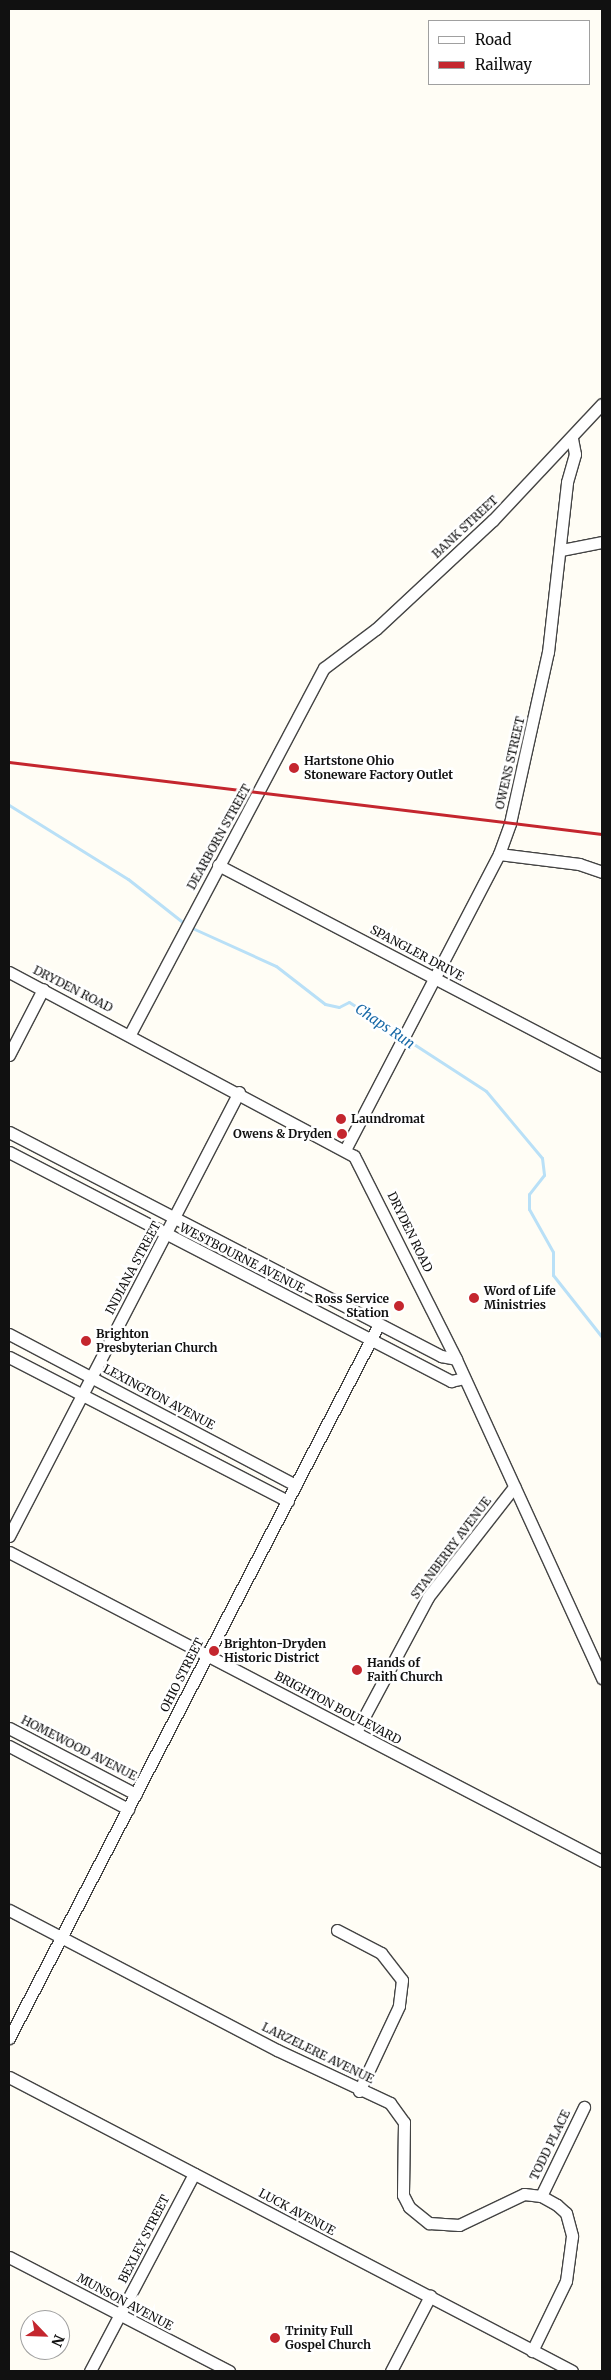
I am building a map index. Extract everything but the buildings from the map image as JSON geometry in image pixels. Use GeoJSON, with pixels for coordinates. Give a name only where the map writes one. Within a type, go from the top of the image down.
{"type":"FeatureCollection","features":[{"type":"Feature","properties":{"kind":"street","name":"BANK STREET"},"geometry":{"type":"LineString","coordinates":[[336,657],[376,629],[493,520],[602,404]]}},
{"type":"Feature","properties":{"kind":"street","name":"OWENS STREET"},"geometry":{"type":"LineString","coordinates":[[346,1148],[499,854],[520,791],[543,681],[561,550],[568,482],[575,454],[572,438]]}},
{"type":"Feature","properties":{"kind":"street"},"geometry":{"type":"LineString","coordinates":[[561,550],[602,542]]}},
{"type":"Feature","properties":{"kind":"street","name":"DEARBORN STREET"},"geometry":{"type":"LineString","coordinates":[[130,1034],[182,932],[324,668],[336,657]]}},
{"type":"Feature","properties":{"kind":"street"},"geometry":{"type":"LineString","coordinates":[[499,854],[579,864],[602,872]]}},
{"type":"Feature","properties":{"kind":"street","name":"SPANGLER DRIVE"},"geometry":{"type":"LineString","coordinates":[[218,865],[602,1066]]}},
{"type":"Feature","properties":{"kind":"street","name":"DRYDEN ROAD"},"geometry":{"type":"LineString","coordinates":[[9,972],[346,1148],[364,1170],[456,1359],[602,1678]]}},
{"type":"Feature","properties":{"kind":"street"},"geometry":{"type":"LineString","coordinates":[[9,1056],[43,989]]}},
{"type":"Feature","properties":{"kind":"street","name":"INDIANA STREET"},"geometry":{"type":"LineString","coordinates":[[9,1536],[239,1092]]}},
{"type":"Feature","properties":{"kind":"street","name":"WESTBOURNE AVENUE"},"geometry":{"type":"LineString","coordinates":[[9,1132],[379,1324],[456,1359]]}},
{"type":"Feature","properties":{"kind":"street","name":"WESTBOURNE AVENUE"},"geometry":{"type":"LineString","coordinates":[[9,1152],[452,1381],[464,1378]]}},
{"type":"Feature","properties":{"kind":"street","name":"OHIO STREET"},"geometry":{"type":"LineString","coordinates":[[9,2038],[379,1324]]}},
{"type":"Feature","properties":{"kind":"street","name":"LEXINGTON AVENUE"},"geometry":{"type":"LineString","coordinates":[[9,1334],[296,1485]]}},
{"type":"Feature","properties":{"kind":"street"},"geometry":{"type":"LineString","coordinates":[[9,1357],[288,1501]]}},
{"type":"Feature","properties":{"kind":"street","name":"STANBERRY AVENUE"},"geometry":{"type":"LineString","coordinates":[[356,1732],[428,1597],[514,1487]]}},
{"type":"Feature","properties":{"kind":"street","name":"BRIGHTON BOULEVARD"},"geometry":{"type":"LineString","coordinates":[[9,1552],[602,1861]]}},
{"type":"Feature","properties":{"kind":"street","name":"HOMEWOOD AVENUE"},"geometry":{"type":"LineString","coordinates":[[9,1728],[136,1794]]}},
{"type":"Feature","properties":{"kind":"street"},"geometry":{"type":"LineString","coordinates":[[9,1746],[128,1809]]}},
{"type":"Feature","properties":{"kind":"street","name":"LARZELERE AVENUE"},"geometry":{"type":"LineString","coordinates":[[9,1910],[358,2091],[378,2096],[398,2110],[406,2137],[403,2195],[408,2207],[429,2223],[459,2225],[506,2200],[524,2194],[542,2196]]}},
{"type":"Feature","properties":{"kind":"street"},"geometry":{"type":"LineString","coordinates":[[337,1930],[381,1953],[402,1980],[399,2006],[358,2091]]}},
{"type":"Feature","properties":{"kind":"street","name":"LUCK AVENUE"},"geometry":{"type":"LineString","coordinates":[[9,2078],[572,2371]]}},
{"type":"Feature","properties":{"kind":"street","name":"TODD PLACE"},"geometry":{"type":"LineString","coordinates":[[542,2196],[584,2107]]}},
{"type":"Feature","properties":{"kind":"street","name":"BEXLEY STREET"},"geometry":{"type":"LineString","coordinates":[[90,2371],[194,2174]]}},
{"type":"Feature","properties":{"kind":"street"},"geometry":{"type":"LineString","coordinates":[[532,2351],[564,2287],[572,2236],[566,2213],[542,2196]]}},
{"type":"Feature","properties":{"kind":"street","name":"MUNSON AVENUE"},"geometry":{"type":"LineString","coordinates":[[9,2257],[229,2371]]}},
{"type":"Feature","properties":{"kind":"street"},"geometry":{"type":"LineString","coordinates":[[391,2371],[430,2296]]}},
{"type":"Feature","properties":{"kind":"waterway","name":"Chaps Run"},"geometry":{"type":"LineString","coordinates":[[9,805],[128,879],[185,924]]}},
{"type":"Feature","properties":{"kind":"waterway","name":"Chaps Run"},"geometry":{"type":"LineString","coordinates":[[190,927],[276,966],[325,1004],[339,1007],[349,1002],[401,1035]]}},
{"type":"Feature","properties":{"kind":"waterway","name":"Chaps Run"},"geometry":{"type":"LineString","coordinates":[[406,1039],[486,1091],[542,1158],[544,1175],[529,1194],[529,1209],[553,1252],[553,1275],[602,1337]]}},
{"type":"Feature","properties":{"kind":"railway"},"geometry":{"type":"LineString","coordinates":[[9,762],[602,834]]}},
{"type":"Feature","properties":{"kind":"place","name":"Hartstone Ohio Stoneware Factory Outlet"},"geometry":{"type":"Point","coordinates":[294,768]}},
{"type":"Feature","properties":{"kind":"place","name":"Laundromat"},"geometry":{"type":"Point","coordinates":[341,1119]}},
{"type":"Feature","properties":{"kind":"place","name":"Owens & Dryden"},"geometry":{"type":"Point","coordinates":[342,1134]}},
{"type":"Feature","properties":{"kind":"place","name":"Word of Life Ministries"},"geometry":{"type":"Point","coordinates":[474,1298]}},
{"type":"Feature","properties":{"kind":"place","name":"Ross Service Station"},"geometry":{"type":"Point","coordinates":[399,1306]}},
{"type":"Feature","properties":{"kind":"place","name":"Brighton Presbyterian Church"},"geometry":{"type":"Point","coordinates":[86,1341]}},
{"type":"Feature","properties":{"kind":"place","name":"Brighton-Dryden Historic District"},"geometry":{"type":"Point","coordinates":[214,1651]}},
{"type":"Feature","properties":{"kind":"place","name":"Hands of Faith Church"},"geometry":{"type":"Point","coordinates":[357,1670]}},
{"type":"Feature","properties":{"kind":"place","name":"Trinity Full Gospel Church"},"geometry":{"type":"Point","coordinates":[275,2338]}}]}
